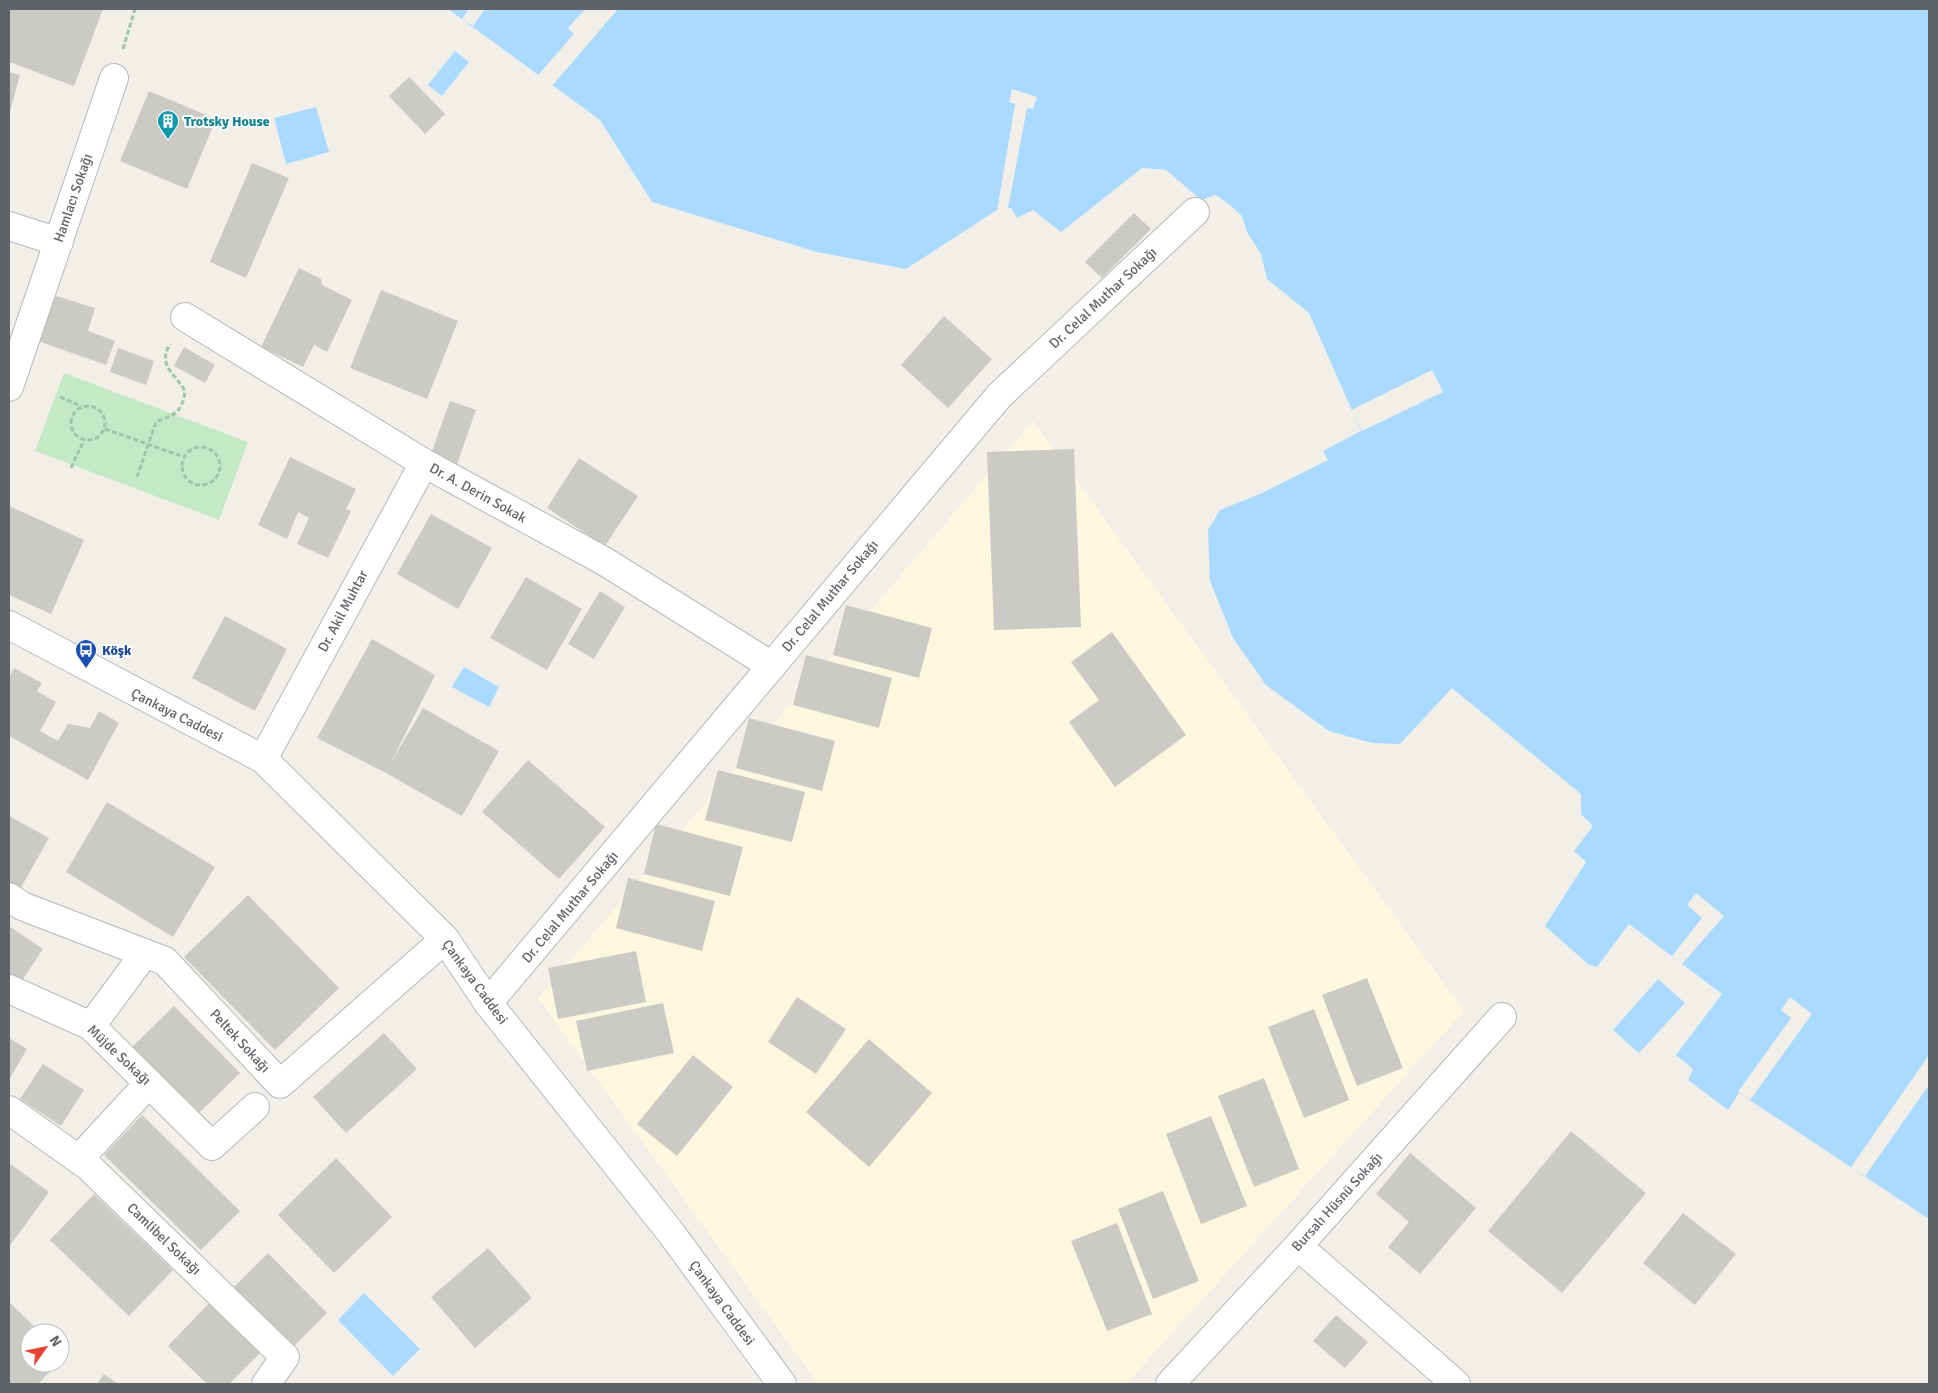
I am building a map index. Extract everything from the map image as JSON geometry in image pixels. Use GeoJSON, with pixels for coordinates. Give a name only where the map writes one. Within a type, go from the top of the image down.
{"type":"FeatureCollection","features":[{"type":"Feature","properties":{"kind":"street","name":"Hamlacı Sokağı"},"geometry":{"type":"LineString","coordinates":[[9,387],[114,78]]}},
{"type":"Feature","properties":{"kind":"street","name":"Dr. Celal Muthar Sokağı"},"geometry":{"type":"LineString","coordinates":[[488,1003],[999,396],[1195,212]]}},
{"type":"Feature","properties":{"kind":"street"},"geometry":{"type":"LineString","coordinates":[[9,226],[58,242]]}},
{"type":"Feature","properties":{"kind":"street","name":"Dr. A. Derin Sokak"},"geometry":{"type":"LineString","coordinates":[[185,317],[424,463],[604,561],[772,666]]}},
{"type":"Feature","properties":{"kind":"street","name":"Dr. Akil Muhtar"},"geometry":{"type":"LineString","coordinates":[[263,759],[424,463]]}},
{"type":"Feature","properties":{"kind":"street","name":"Çankaya Caddesi"},"geometry":{"type":"LineString","coordinates":[[9,626],[263,759],[446,939],[488,1003],[671,1233],[782,1384]]}},
{"type":"Feature","properties":{"kind":"street","name":"Peltek Sokağı"},"geometry":{"type":"LineString","coordinates":[[9,897],[22,906],[165,961],[280,1084],[446,939]]}},
{"type":"Feature","properties":{"kind":"street"},"geometry":{"type":"LineString","coordinates":[[91,1026],[145,953]]}},
{"type":"Feature","properties":{"kind":"street","name":"Müjde Sokağı"},"geometry":{"type":"LineString","coordinates":[[9,990],[91,1026],[212,1146],[255,1107]]}},
{"type":"Feature","properties":{"kind":"street","name":"Bursalı Hüsnü Sokağı"},"geometry":{"type":"LineString","coordinates":[[1170,1384],[1298,1246],[1502,1018]]}},
{"type":"Feature","properties":{"kind":"street"},"geometry":{"type":"LineString","coordinates":[[79,1159],[149,1083]]}},
{"type":"Feature","properties":{"kind":"street","name":"Camlibel Sokağı"},"geometry":{"type":"LineString","coordinates":[[9,1110],[88,1166],[285,1357],[266,1384]]}},
{"type":"Feature","properties":{"kind":"street"},"geometry":{"type":"LineString","coordinates":[[1298,1246],[1456,1384]]}},
{"type":"Feature","properties":{"kind":"path"},"geometry":{"type":"LineString","coordinates":[[114,78],[135,9]]}},
{"type":"Feature","properties":{"kind":"path"},"geometry":{"type":"LineString","coordinates":[[137,477],[156,422],[178,413],[184,402],[184,391],[167,368],[165,358],[166,351],[185,317]]}},
{"type":"Feature","properties":{"kind":"path"},"geometry":{"type":"LineString","coordinates":[[60,397],[82,406],[94,406],[103,412],[106,423],[105,429],[98,438],[84,440],[77,436],[71,426],[73,414],[82,406]]}},
{"type":"Feature","properties":{"kind":"path"},"geometry":{"type":"LineString","coordinates":[[105,429],[184,457]]}},
{"type":"Feature","properties":{"kind":"path"},"geometry":{"type":"LineString","coordinates":[[71,468],[84,440]]}},
{"type":"Feature","properties":{"kind":"path"},"geometry":{"type":"LineString","coordinates":[[205,448],[211,450],[220,465],[216,477],[206,484],[200,485],[188,481],[182,470],[184,457],[193,449],[205,448]]}},
{"type":"Feature","properties":{"kind":"shaded area"},"geometry":{"type":"Polygon","coordinates":[[[1033,421],[1464,1011],[1126,1384],[818,1384],[538,998],[1033,421]]]}},
{"type":"Feature","properties":{"kind":"green space"},"geometry":{"type":"Polygon","coordinates":[[[64,373],[248,442],[219,520],[35,451],[64,373]]]}},
{"type":"Feature","properties":{"kind":"water"},"geometry":{"type":"Polygon","coordinates":[[[448,9],[1929,9],[1929,1219],[1739,1093],[1728,1110],[1688,1080],[1693,1069],[1676,1055],[1722,994],[1629,924],[1597,967],[1588,964],[1545,926],[1586,862],[1574,851],[1593,826],[1581,814],[1581,794],[1452,688],[1400,744],[1372,743],[1329,731],[1266,685],[1233,638],[1210,581],[1208,530],[1220,510],[1260,494],[1328,460],[1323,451],[1361,431],[1309,313],[1267,279],[1261,254],[1247,232],[1242,216],[1230,205],[1216,195],[1201,200],[1166,170],[1142,168],[1061,232],[1033,210],[1017,218],[1011,208],[1000,208],[906,269],[817,252],[652,202],[600,120],[448,9]]]}},
{"type":"Feature","properties":{"kind":"water"},"geometry":{"type":"Polygon","coordinates":[[[455,51],[469,62],[442,96],[428,85],[455,51]]]}},
{"type":"Feature","properties":{"kind":"water"},"geometry":{"type":"Polygon","coordinates":[[[316,107],[329,152],[286,164],[274,118],[316,107]]]}},
{"type":"Feature","properties":{"kind":"water"},"geometry":{"type":"Polygon","coordinates":[[[464,667],[499,687],[489,707],[452,687],[464,667]]]}},
{"type":"Feature","properties":{"kind":"water"},"geometry":{"type":"Polygon","coordinates":[[[1658,979],[1685,1003],[1639,1053],[1613,1030],[1658,979]]]}},
{"type":"Feature","properties":{"kind":"water"},"geometry":{"type":"Polygon","coordinates":[[[364,1293],[420,1349],[393,1376],[338,1320],[364,1293]]]}},
{"type":"Feature","properties":{"kind":"pier"},"geometry":{"type":"Polygon","coordinates":[[[469,9],[485,9],[473,26],[462,19],[469,9]]]}},
{"type":"Feature","properties":{"kind":"pier"},"geometry":{"type":"Polygon","coordinates":[[[585,9],[618,9],[552,86],[538,75],[574,34],[568,28],[585,9]]]}},
{"type":"Feature","properties":{"kind":"pier"},"geometry":{"type":"Polygon","coordinates":[[[1012,89],[1037,97],[1033,109],[1027,108],[1008,208],[1000,208],[997,211],[1015,104],[1009,102],[1012,89]]]}},
{"type":"Feature","properties":{"kind":"pier"},"geometry":{"type":"Polygon","coordinates":[[[1432,370],[1443,392],[1362,431],[1351,410],[1432,370]]]}},
{"type":"Feature","properties":{"kind":"pier"},"geometry":{"type":"Polygon","coordinates":[[[1696,893],[1724,916],[1682,964],[1672,956],[1702,918],[1687,905],[1696,893]]]}},
{"type":"Feature","properties":{"kind":"pier"},"geometry":{"type":"Polygon","coordinates":[[[1790,997],[1812,1014],[1750,1100],[1738,1092],[1791,1018],[1781,1010],[1790,997]]]}},
{"type":"Feature","properties":{"kind":"pier"},"geometry":{"type":"Polygon","coordinates":[[[1929,1055],[1929,1085],[1865,1176],[1851,1167],[1929,1055]]]}},
{"type":"Feature","properties":{"kind":"building"},"geometry":{"type":"Polygon","coordinates":[[[9,9],[103,9],[74,86],[9,62],[9,9]]]}},
{"type":"Feature","properties":{"kind":"building"},"geometry":{"type":"Polygon","coordinates":[[[9,72],[20,75],[9,115],[9,72]]]}},
{"type":"Feature","properties":{"kind":"building"},"geometry":{"type":"Polygon","coordinates":[[[409,77],[445,114],[425,134],[389,96],[409,77]]]}},
{"type":"Feature","properties":{"kind":"building","name":"Trotsky House"},"geometry":{"type":"Polygon","coordinates":[[[149,91],[216,119],[187,189],[120,161],[149,91]]]}},
{"type":"Feature","properties":{"kind":"building"},"geometry":{"type":"Polygon","coordinates":[[[252,163],[289,178],[246,278],[210,262],[252,163]]]}},
{"type":"Feature","properties":{"kind":"building"},"geometry":{"type":"Polygon","coordinates":[[[1134,213],[1151,229],[1102,278],[1085,262],[1134,213]]]}},
{"type":"Feature","properties":{"kind":"building"},"geometry":{"type":"Polygon","coordinates":[[[299,268],[321,279],[322,285],[352,300],[327,352],[314,345],[303,367],[261,347],[299,268]]]}},
{"type":"Feature","properties":{"kind":"building"},"geometry":{"type":"Polygon","coordinates":[[[381,290],[458,321],[427,399],[350,368],[381,290]]]}},
{"type":"Feature","properties":{"kind":"building"},"geometry":{"type":"Polygon","coordinates":[[[50,294],[95,308],[88,331],[115,341],[106,365],[35,340],[50,294]]]}},
{"type":"Feature","properties":{"kind":"building"},"geometry":{"type":"Polygon","coordinates":[[[944,316],[992,359],[948,408],[901,365],[944,316]]]}},
{"type":"Feature","properties":{"kind":"building"},"geometry":{"type":"Polygon","coordinates":[[[184,347],[215,365],[205,383],[174,366],[184,347]]]}},
{"type":"Feature","properties":{"kind":"building"},"geometry":{"type":"Polygon","coordinates":[[[118,348],[154,361],[146,385],[110,372],[118,348]]]}},
{"type":"Feature","properties":{"kind":"building"},"geometry":{"type":"Polygon","coordinates":[[[450,401],[476,410],[457,464],[431,454],[450,401]]]}},
{"type":"Feature","properties":{"kind":"building"},"geometry":{"type":"Polygon","coordinates":[[[1074,449],[1081,627],[994,630],[987,452],[1074,449]]]}},
{"type":"Feature","properties":{"kind":"building"},"geometry":{"type":"Polygon","coordinates":[[[290,457],[356,489],[346,509],[351,511],[328,558],[297,544],[309,518],[298,512],[287,539],[258,525],[290,457]]]}},
{"type":"Feature","properties":{"kind":"building"},"geometry":{"type":"Polygon","coordinates":[[[579,458],[638,496],[605,546],[547,508],[579,458]]]}},
{"type":"Feature","properties":{"kind":"building"},"geometry":{"type":"Polygon","coordinates":[[[9,506],[84,540],[51,614],[9,595],[9,506]]]}},
{"type":"Feature","properties":{"kind":"building"},"geometry":{"type":"Polygon","coordinates":[[[431,514],[492,548],[458,609],[397,574],[431,514]]]}},
{"type":"Feature","properties":{"kind":"building"},"geometry":{"type":"Polygon","coordinates":[[[526,577],[582,609],[547,670],[490,638],[526,577]]]}},
{"type":"Feature","properties":{"kind":"building"},"geometry":{"type":"Polygon","coordinates":[[[600,591],[625,607],[594,659],[568,644],[600,591]]]}},
{"type":"Feature","properties":{"kind":"building"},"geometry":{"type":"Polygon","coordinates":[[[846,605],[932,628],[919,678],[833,655],[846,605]]]}},
{"type":"Feature","properties":{"kind":"building"},"geometry":{"type":"Polygon","coordinates":[[[225,616],[287,649],[255,711],[192,678],[225,616]]]}},
{"type":"Feature","properties":{"kind":"building"},"geometry":{"type":"Polygon","coordinates":[[[1112,632],[1186,735],[1115,787],[1069,722],[1099,700],[1071,662],[1112,632]]]}},
{"type":"Feature","properties":{"kind":"building"},"geometry":{"type":"Polygon","coordinates":[[[372,639],[435,675],[390,764],[423,708],[499,751],[462,816],[386,773],[317,738],[372,639]]]}},
{"type":"Feature","properties":{"kind":"building"},"geometry":{"type":"Polygon","coordinates":[[[806,655],[892,678],[879,728],[793,705],[806,655]]]}},
{"type":"Feature","properties":{"kind":"building"},"geometry":{"type":"Polygon","coordinates":[[[14,668],[42,683],[37,691],[56,702],[40,731],[58,741],[68,724],[90,728],[99,711],[119,723],[88,780],[9,736],[9,678],[14,668]]]}},
{"type":"Feature","properties":{"kind":"building"},"geometry":{"type":"Polygon","coordinates":[[[749,718],[835,741],[822,791],[736,768],[749,718]]]}},
{"type":"Feature","properties":{"kind":"building"},"geometry":{"type":"Polygon","coordinates":[[[528,760],[605,827],[559,879],[482,812],[528,760]]]}},
{"type":"Feature","properties":{"kind":"building"},"geometry":{"type":"Polygon","coordinates":[[[718,770],[805,792],[792,842],[705,820],[718,770]]]}},
{"type":"Feature","properties":{"kind":"building"},"geometry":{"type":"Polygon","coordinates":[[[107,802],[215,867],[173,937],[66,872],[107,802]]]}},
{"type":"Feature","properties":{"kind":"building"},"geometry":{"type":"Polygon","coordinates":[[[9,816],[49,838],[20,889],[9,882],[9,816]]]}},
{"type":"Feature","properties":{"kind":"building"},"geometry":{"type":"Polygon","coordinates":[[[656,824],[743,847],[730,896],[644,874],[656,824]]]}},
{"type":"Feature","properties":{"kind":"building"},"geometry":{"type":"Polygon","coordinates":[[[628,878],[715,901],[702,951],[616,928],[628,878]]]}},
{"type":"Feature","properties":{"kind":"building"},"geometry":{"type":"Polygon","coordinates":[[[248,895],[339,988],[275,1050],[184,957],[248,895]]]}},
{"type":"Feature","properties":{"kind":"building"},"geometry":{"type":"Polygon","coordinates":[[[9,926],[43,949],[19,985],[9,978],[9,926]]]}},
{"type":"Feature","properties":{"kind":"building"},"geometry":{"type":"Polygon","coordinates":[[[636,951],[646,1002],[558,1019],[548,968],[636,951]]]}},
{"type":"Feature","properties":{"kind":"building"},"geometry":{"type":"Polygon","coordinates":[[[1367,978],[1403,1068],[1357,1086],[1322,995],[1367,978]]]}},
{"type":"Feature","properties":{"kind":"building"},"geometry":{"type":"Polygon","coordinates":[[[797,997],[846,1029],[816,1074],[768,1042],[797,997]]]}},
{"type":"Feature","properties":{"kind":"building"},"geometry":{"type":"Polygon","coordinates":[[[663,1003],[674,1053],[587,1071],[576,1021],[663,1003]]]}},
{"type":"Feature","properties":{"kind":"building"},"geometry":{"type":"Polygon","coordinates":[[[174,1006],[240,1073],[196,1116],[131,1048],[174,1006]]]}},
{"type":"Feature","properties":{"kind":"building"},"geometry":{"type":"Polygon","coordinates":[[[1314,1009],[1349,1100],[1304,1118],[1268,1027],[1314,1009]]]}},
{"type":"Feature","properties":{"kind":"building"},"geometry":{"type":"Polygon","coordinates":[[[384,1033],[417,1069],[346,1133],[313,1097],[384,1033]]]}},
{"type":"Feature","properties":{"kind":"building"},"geometry":{"type":"Polygon","coordinates":[[[9,1038],[27,1049],[9,1080],[9,1038]]]}},
{"type":"Feature","properties":{"kind":"building"},"geometry":{"type":"Polygon","coordinates":[[[869,1039],[932,1093],[869,1167],[806,1112],[869,1039]]]}},
{"type":"Feature","properties":{"kind":"building"},"geometry":{"type":"Polygon","coordinates":[[[693,1055],[733,1087],[677,1156],[637,1124],[693,1055]]]}},
{"type":"Feature","properties":{"kind":"building"},"geometry":{"type":"Polygon","coordinates":[[[43,1064],[84,1090],[61,1126],[20,1099],[43,1064]]]}},
{"type":"Feature","properties":{"kind":"building"},"geometry":{"type":"Polygon","coordinates":[[[1264,1078],[1299,1169],[1254,1187],[1218,1096],[1264,1078]]]}},
{"type":"Feature","properties":{"kind":"building"},"geometry":{"type":"Polygon","coordinates":[[[142,1115],[240,1211],[201,1250],[104,1155],[142,1115]]]}},
{"type":"Feature","properties":{"kind":"building"},"geometry":{"type":"Polygon","coordinates":[[[1211,1116],[1247,1206],[1201,1224],[1166,1134],[1211,1116]]]}},
{"type":"Feature","properties":{"kind":"building"},"geometry":{"type":"Polygon","coordinates":[[[1571,1131],[1646,1193],[1562,1293],[1488,1231],[1571,1131]]]}},
{"type":"Feature","properties":{"kind":"building"},"geometry":{"type":"Polygon","coordinates":[[[1410,1153],[1476,1208],[1420,1274],[1388,1247],[1409,1222],[1376,1194],[1410,1153]]]}},
{"type":"Feature","properties":{"kind":"building"},"geometry":{"type":"Polygon","coordinates":[[[336,1158],[392,1217],[334,1273],[278,1215],[336,1158]]]}},
{"type":"Feature","properties":{"kind":"building"},"geometry":{"type":"Polygon","coordinates":[[[9,1163],[49,1192],[9,1247],[9,1163]]]}},
{"type":"Feature","properties":{"kind":"building"},"geometry":{"type":"Polygon","coordinates":[[[1163,1191],[1199,1281],[1153,1299],[1118,1209],[1163,1191]]]}},
{"type":"Feature","properties":{"kind":"building"},"geometry":{"type":"Polygon","coordinates":[[[94,1194],[173,1270],[129,1316],[50,1240],[94,1194]]]}},
{"type":"Feature","properties":{"kind":"building"},"geometry":{"type":"Polygon","coordinates":[[[1683,1213],[1736,1254],[1695,1305],[1643,1263],[1683,1213]]]}},
{"type":"Feature","properties":{"kind":"building"},"geometry":{"type":"Polygon","coordinates":[[[1117,1223],[1152,1314],[1107,1331],[1071,1241],[1117,1223]]]}},
{"type":"Feature","properties":{"kind":"building"},"geometry":{"type":"Polygon","coordinates":[[[488,1248],[532,1298],[475,1348],[431,1297],[488,1248]]]}},
{"type":"Feature","properties":{"kind":"building"},"geometry":{"type":"Polygon","coordinates":[[[268,1253],[327,1313],[293,1347],[234,1287],[268,1253]]]}},
{"type":"Feature","properties":{"kind":"building"},"geometry":{"type":"Polygon","coordinates":[[[212,1300],[263,1350],[229,1384],[207,1384],[168,1346],[212,1300]]]}},
{"type":"Feature","properties":{"kind":"building"},"geometry":{"type":"Polygon","coordinates":[[[9,1302],[31,1323],[20,1323],[20,1373],[48,1373],[38,1384],[9,1384],[9,1302]]]}},
{"type":"Feature","properties":{"kind":"building"},"geometry":{"type":"Polygon","coordinates":[[[1336,1315],[1368,1342],[1345,1368],[1313,1341],[1336,1315]]]}},
{"type":"Feature","properties":{"kind":"building"},"geometry":{"type":"Polygon","coordinates":[[[104,1374],[118,1384],[97,1384],[104,1374]]]}},
{"type":"Feature","properties":{"kind":"place","name":"Trotsky House"},"geometry":{"type":"Point","coordinates":[168,140]}},
{"type":"Feature","properties":{"kind":"place","name":"Köşk"},"geometry":{"type":"Point","coordinates":[86,669]}}]}
